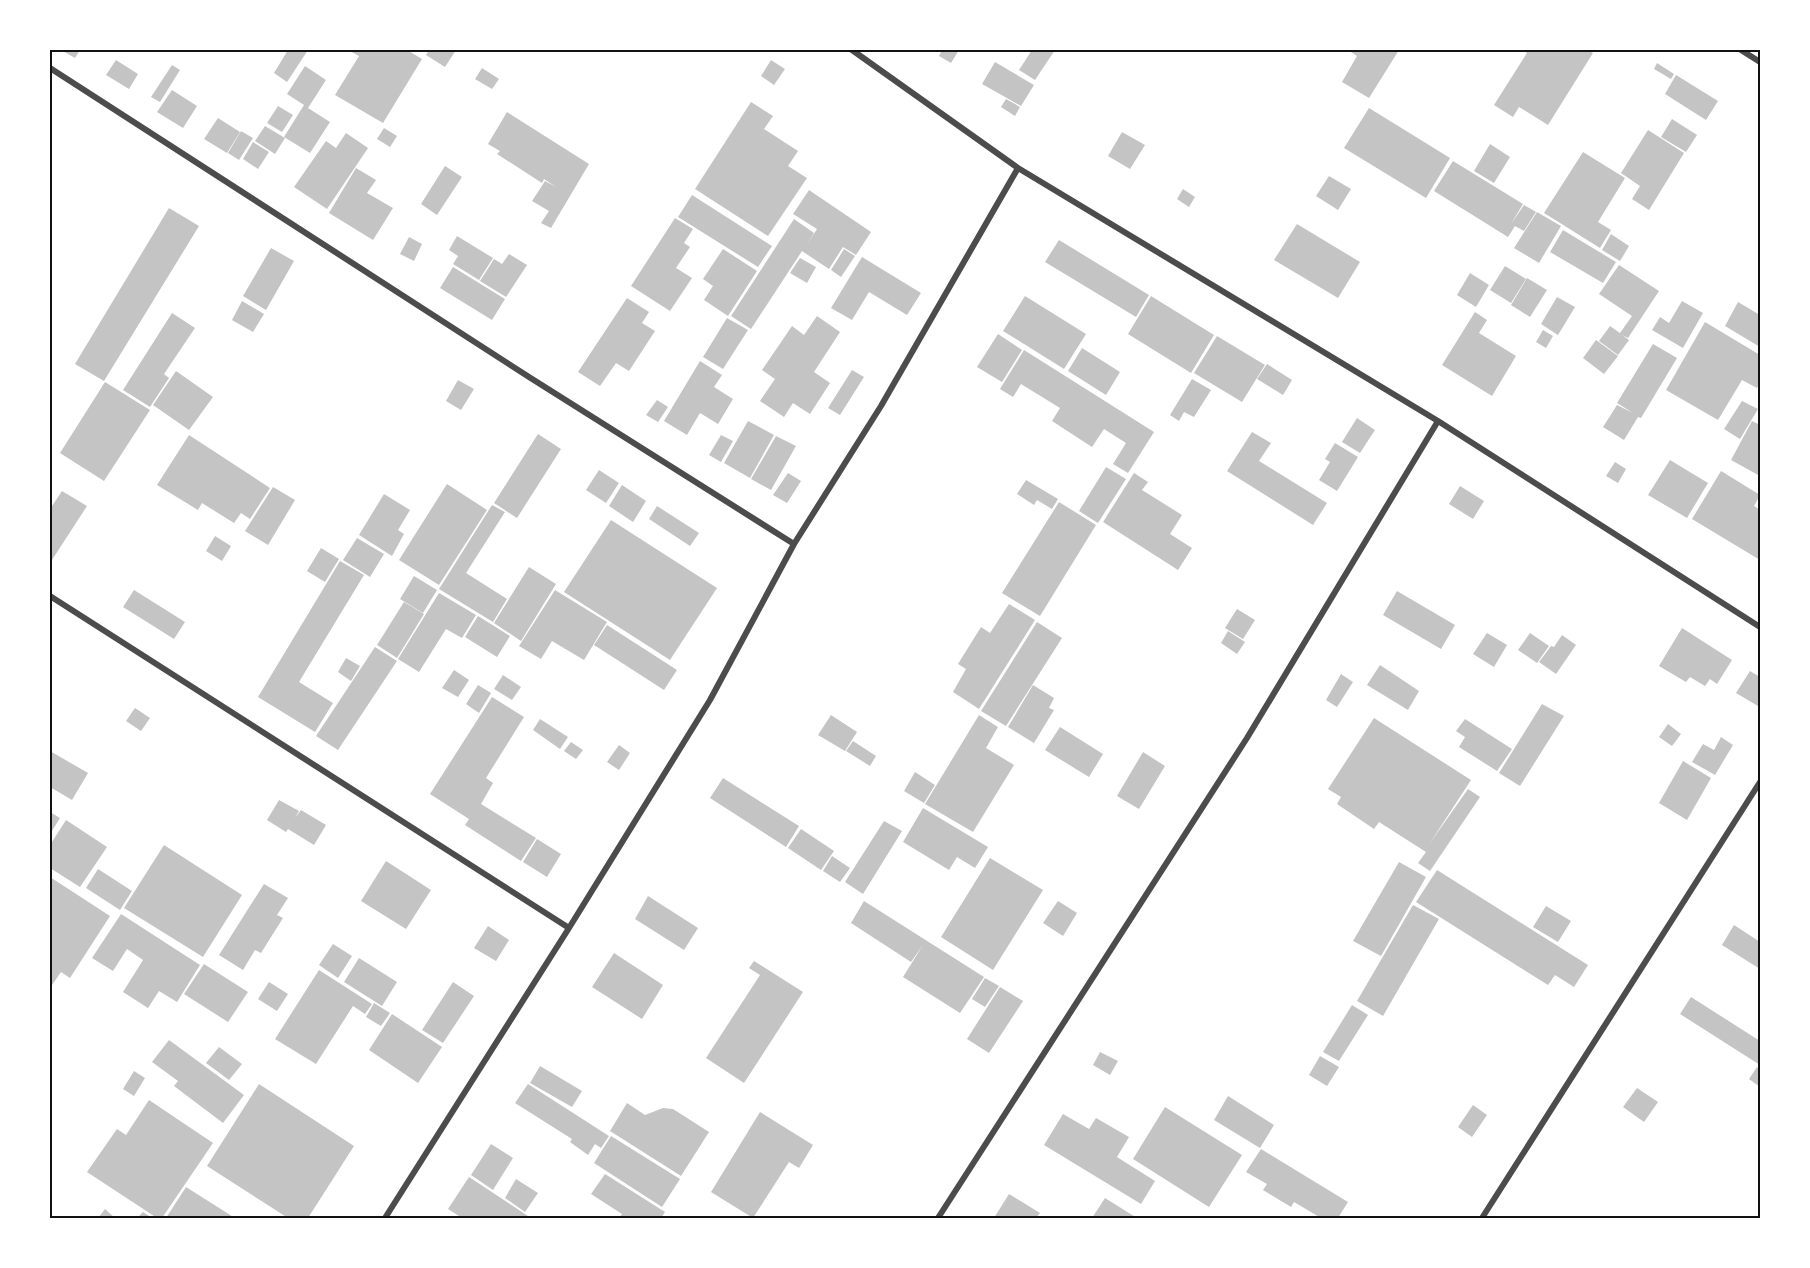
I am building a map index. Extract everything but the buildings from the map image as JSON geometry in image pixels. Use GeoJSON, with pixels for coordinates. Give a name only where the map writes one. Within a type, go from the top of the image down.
{"type":"FeatureCollection","features":[{"type":"Feature","properties":{"kind":"street"},"geometry":{"type":"LineString","coordinates":[[852,50],[1018,168],[1438,421],[1761,627]]}},
{"type":"Feature","properties":{"kind":"street"},"geometry":{"type":"LineString","coordinates":[[1742,50],[1761,62]]}},
{"type":"Feature","properties":{"kind":"street"},"geometry":{"type":"LineString","coordinates":[[50,68],[529,377],[794,544]]}},
{"type":"Feature","properties":{"kind":"street"},"geometry":{"type":"LineString","coordinates":[[385,1218],[710,700],[794,544],[881,406],[1018,168]]}},
{"type":"Feature","properties":{"kind":"street"},"geometry":{"type":"LineString","coordinates":[[938,1218],[1247,738],[1438,421]]}},
{"type":"Feature","properties":{"kind":"street"},"geometry":{"type":"LineString","coordinates":[[50,596],[569,928]]}},
{"type":"Feature","properties":{"kind":"street"},"geometry":{"type":"LineString","coordinates":[[1482,1218],[1761,782]]}}]}
